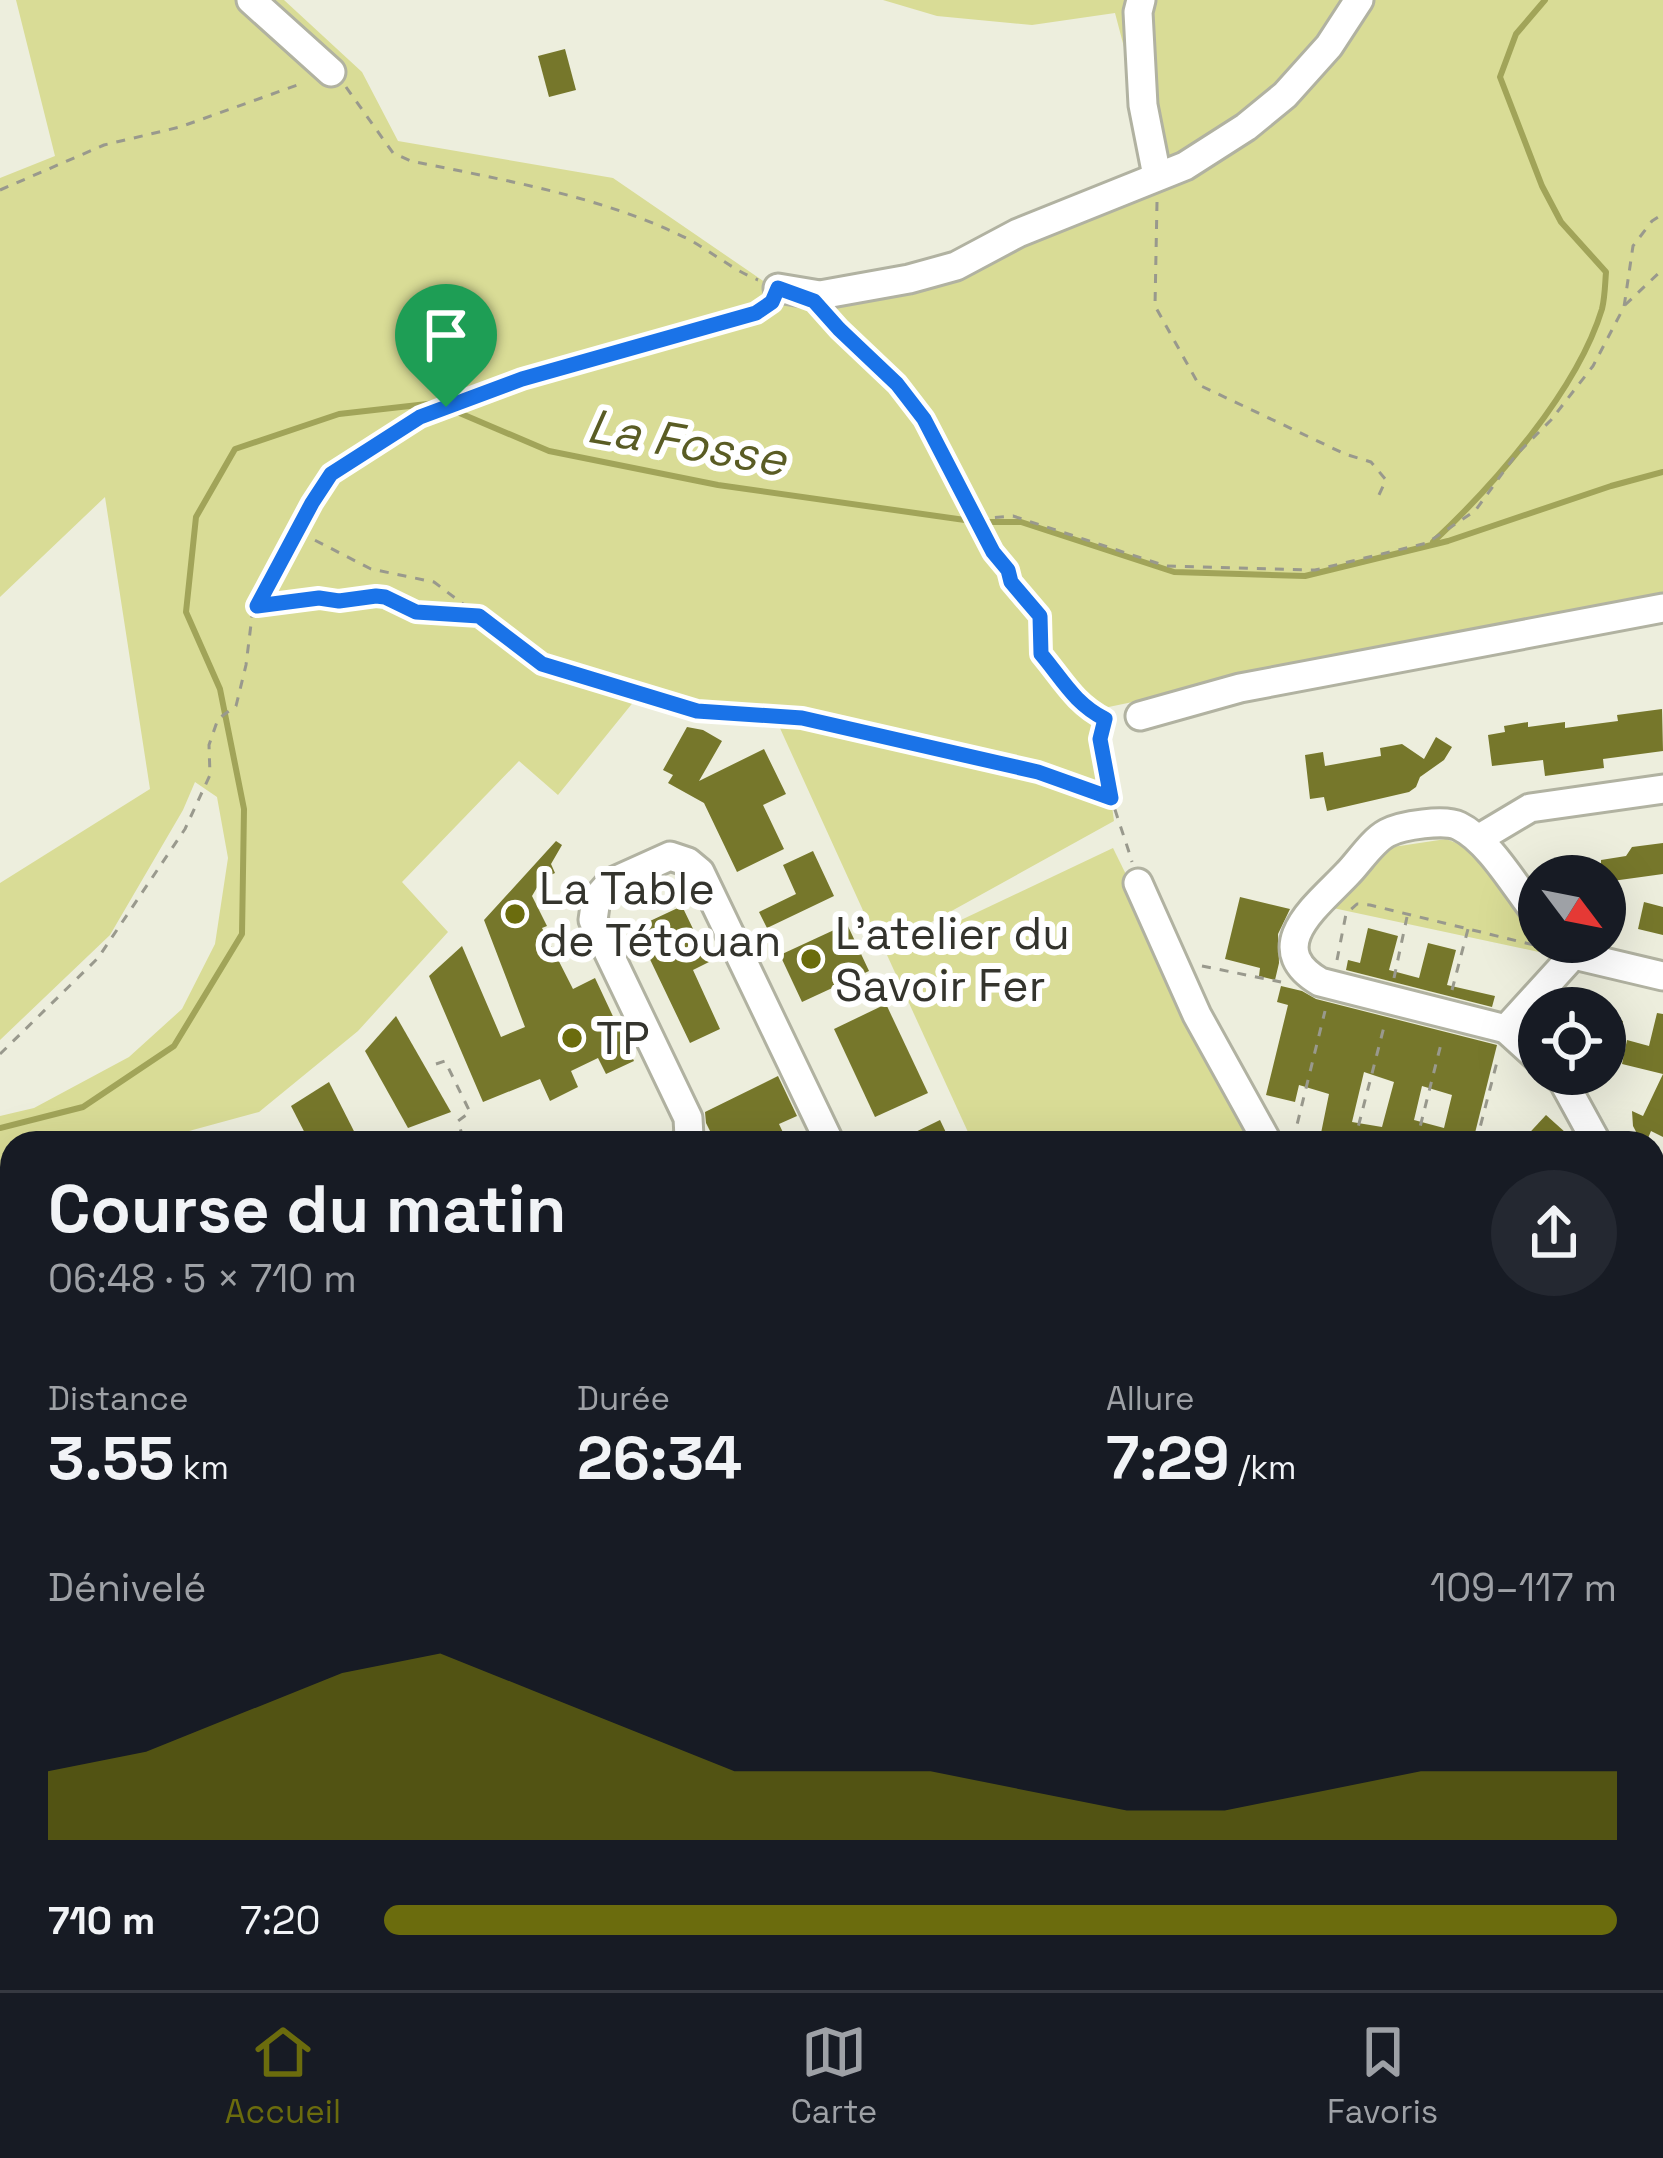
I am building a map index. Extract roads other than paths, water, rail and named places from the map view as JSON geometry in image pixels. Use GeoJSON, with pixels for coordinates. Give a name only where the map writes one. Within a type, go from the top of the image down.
{"type":"FeatureCollection","features":[{"type":"Feature","properties":{"kind":"street"},"geometry":{"type":"LineString","coordinates":[[251,0],[331,72]]}},
{"type":"Feature","properties":{"kind":"street"},"geometry":{"type":"LineString","coordinates":[[1141,0],[1144,105],[1157,176]]}},
{"type":"Feature","properties":{"kind":"street"},"geometry":{"type":"LineString","coordinates":[[778,288],[820,295],[956,266],[1004,239],[1185,166],[1285,95],[1329,46],[1359,0]]}},
{"type":"Feature","properties":{"kind":"street"},"geometry":{"type":"LineString","coordinates":[[1140,716],[1240,688],[1663,608]]}},
{"type":"Feature","properties":{"kind":"street"},"geometry":{"type":"LineString","coordinates":[[1478,839],[1530,808],[1663,789]]}},
{"type":"Feature","properties":{"kind":"street"},"geometry":{"type":"LineString","coordinates":[[1518,890],[1478,839],[1455,824],[1422,824],[1385,834],[1310,910],[1295,938],[1297,960],[1305,973],[1332,985],[1506,1029],[1518,1040]]}},
{"type":"Feature","properties":{"kind":"street"},"geometry":{"type":"LineString","coordinates":[[688,1131],[688,1118],[593,920],[596,899],[610,883],[670,856],[700,872],[824,1131]]}},
{"type":"Feature","properties":{"kind":"street"},"geometry":{"type":"LineString","coordinates":[[1138,883],[1197,1016],[1261,1131]]}},
{"type":"Feature","properties":{"kind":"street"},"geometry":{"type":"LineString","coordinates":[[1506,1029],[1566,963]]}},
{"type":"Feature","properties":{"kind":"street"},"geometry":{"type":"LineString","coordinates":[[1618,963],[1663,976]]}},
{"type":"Feature","properties":{"kind":"street"},"geometry":{"type":"LineString","coordinates":[[1569,1095],[1590,1131]]}},
{"type":"Feature","properties":{"kind":"waterway"},"geometry":{"type":"LineString","coordinates":[[1433,542],[1482,493],[1554,403],[1590,340],[1603,304],[1606,272],[1561,222],[1500,77],[1516,34],[1545,0]]}},
{"type":"Feature","properties":{"kind":"waterway","name":"La Fosse"},"geometry":{"type":"LineString","coordinates":[[0,1128],[83,1107],[174,1046],[242,934],[244,809],[220,689],[186,612],[196,517],[235,449],[339,414],[436,403],[549,451],[718,485],[979,522],[1021,522],[1174,572],[1305,576],[1448,541],[1663,472]]}},
{"type":"Feature","properties":{"kind":"place","name":"La Table de Tétouan"},"geometry":{"type":"Point","coordinates":[515,914]}},
{"type":"Feature","properties":{"kind":"place","name":"L'atelier du Savoir Fer"},"geometry":{"type":"Point","coordinates":[811,959]}},
{"type":"Feature","properties":{"kind":"place","name":"TP"},"geometry":{"type":"Point","coordinates":[572,1038]}}]}
